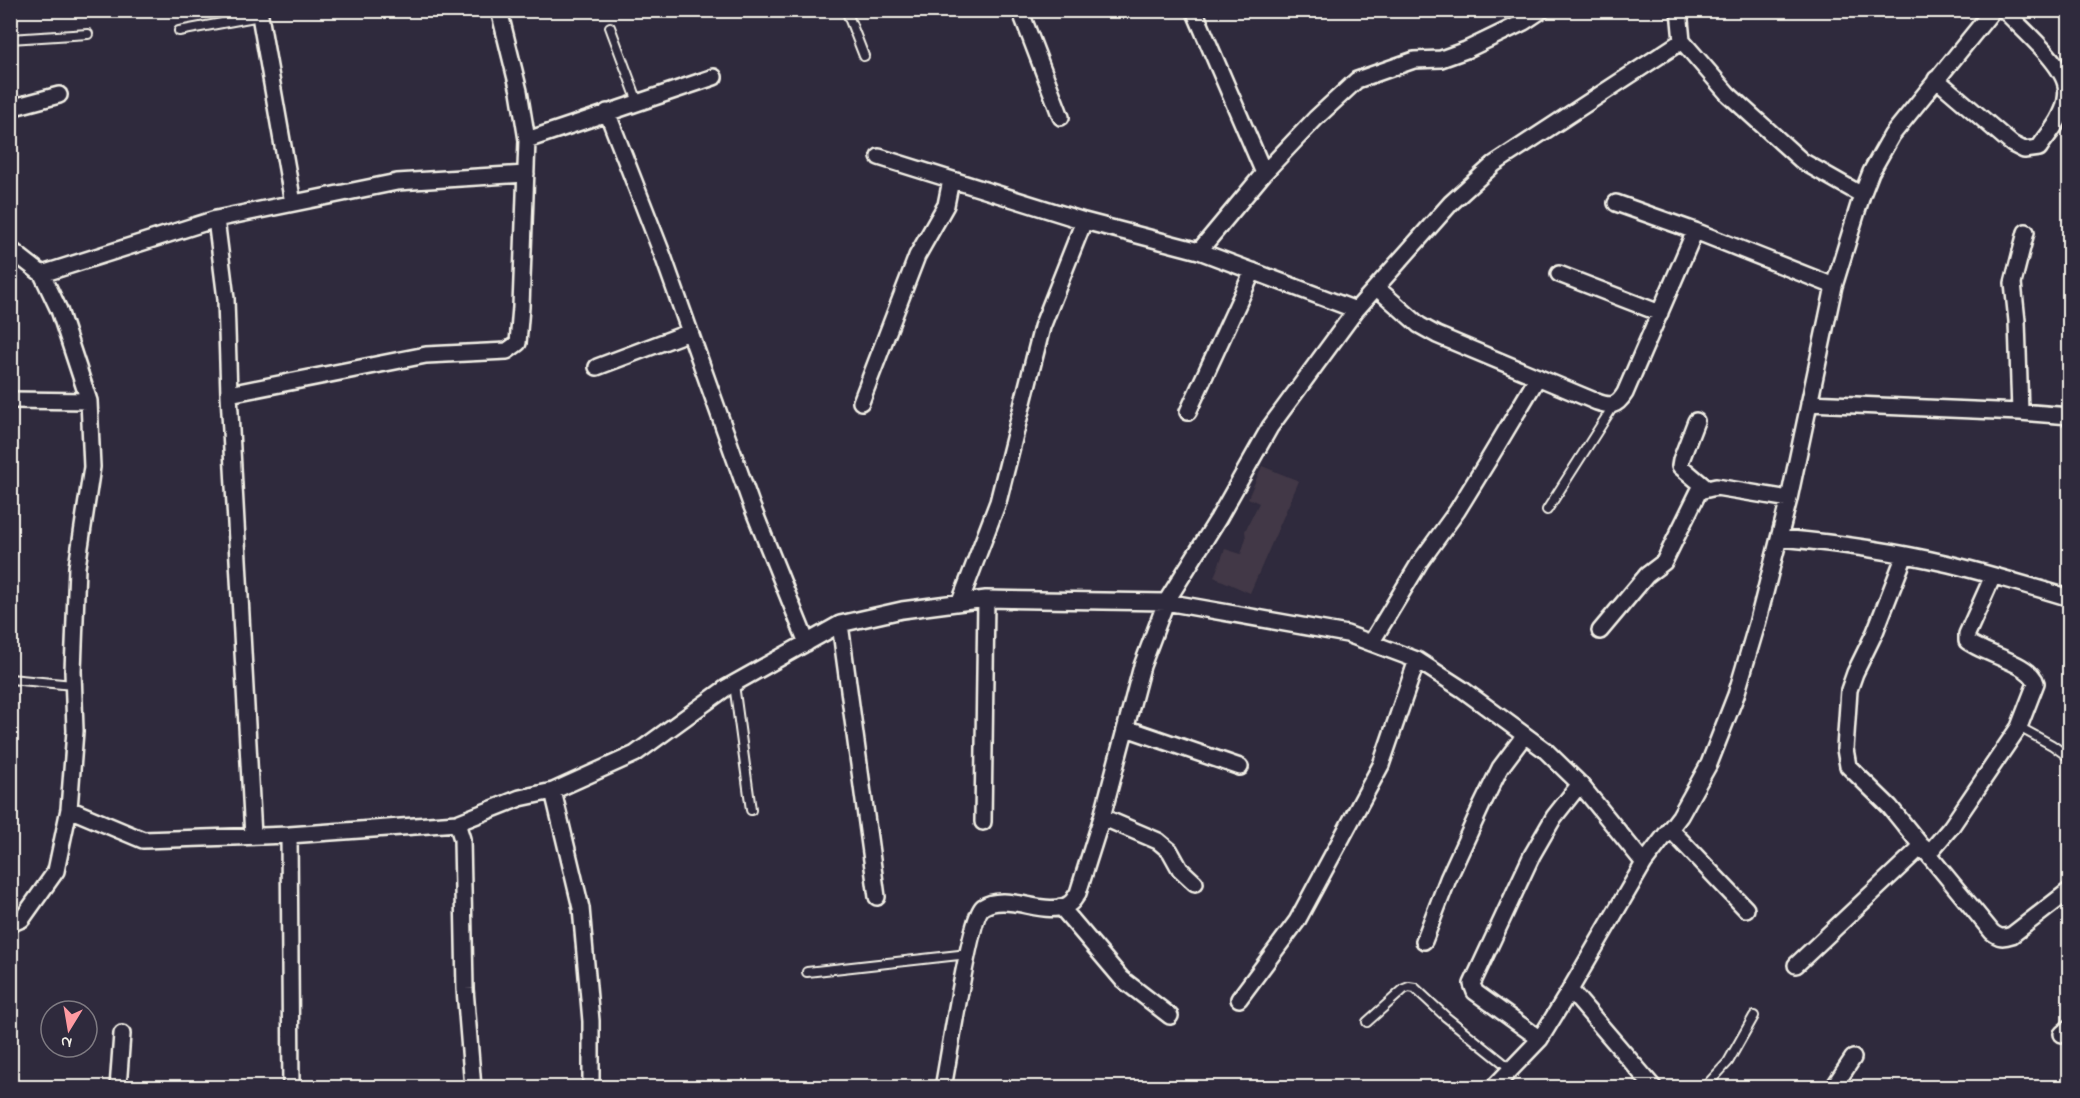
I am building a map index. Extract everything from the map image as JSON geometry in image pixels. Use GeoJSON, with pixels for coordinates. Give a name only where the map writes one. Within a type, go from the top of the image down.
{"type":"FeatureCollection","features":[{"type":"Feature","properties":{"kind":"street"},"geometry":{"type":"LineString","coordinates":[[229,394],[426,355],[507,351],[519,339],[527,140],[519,91],[499,10]]}},
{"type":"Feature","properties":{"kind":"street"},"geometry":{"type":"LineString","coordinates":[[1020,10],[1061,117]]}},
{"type":"Feature","properties":{"kind":"street"},"geometry":{"type":"LineString","coordinates":[[1194,10],[1264,173]]}},
{"type":"Feature","properties":{"kind":"street"},"geometry":{"type":"LineString","coordinates":[[1199,251],[1264,173],[1316,118],[1357,80],[1414,60],[1441,59],[1466,50],[1524,22],[1542,10]]}},
{"type":"Feature","properties":{"kind":"street"},"geometry":{"type":"LineString","coordinates":[[1679,10],[1682,41],[1728,94],[1802,161],[1862,195]]}},
{"type":"Feature","properties":{"kind":"street"},"geometry":{"type":"LineString","coordinates":[[1493,1088],[1540,1039],[1644,863],[1680,816],[1709,764],[1736,694],[1780,538],[1834,286],[1862,195],[1871,172],[1893,135],[1993,10]]}},
{"type":"Feature","properties":{"kind":"street"},"geometry":{"type":"LineString","coordinates":[[1936,79],[2012,144],[2024,150],[2038,148],[2060,117],[2066,98],[2066,85],[2061,72],[2052,61],[2004,10]]}},
{"type":"Feature","properties":{"kind":"street"},"geometry":{"type":"LineString","coordinates":[[260,13],[293,203]]}},
{"type":"Feature","properties":{"kind":"street"},"geometry":{"type":"LineString","coordinates":[[943,1088],[978,913],[983,907],[995,903],[1061,908],[1070,904],[1078,893],[1102,817],[1142,666],[1166,602],[1218,519],[1270,427],[1356,310],[1451,203],[1494,164],[1682,41]]}},
{"type":"Feature","properties":{"kind":"street"},"geometry":{"type":"LineString","coordinates":[[527,140],[714,77]]}},
{"type":"Feature","properties":{"kind":"street"},"geometry":{"type":"LineString","coordinates":[[10,108],[59,95]]}},
{"type":"Feature","properties":{"kind":"street"},"geometry":{"type":"LineString","coordinates":[[607,112],[690,332],[751,504],[807,643]]}},
{"type":"Feature","properties":{"kind":"street"},"geometry":{"type":"LineString","coordinates":[[879,157],[1084,221],[1199,251],[1356,310]]}},
{"type":"Feature","properties":{"kind":"street"},"geometry":{"type":"LineString","coordinates":[[42,274],[216,219],[293,203],[397,182],[526,174]]}},
{"type":"Feature","properties":{"kind":"street"},"geometry":{"type":"LineString","coordinates":[[861,402],[917,256],[946,205],[951,180]]}},
{"type":"Feature","properties":{"kind":"street"},"geometry":{"type":"LineString","coordinates":[[1616,203],[1695,231],[1834,286]]}},
{"type":"Feature","properties":{"kind":"street"},"geometry":{"type":"LineString","coordinates":[[216,219],[226,299],[253,836]]}},
{"type":"Feature","properties":{"kind":"street"},"geometry":{"type":"LineString","coordinates":[[960,602],[998,502],[1042,327],[1084,221]]}},
{"type":"Feature","properties":{"kind":"street"},"geometry":{"type":"LineString","coordinates":[[1377,288],[1419,325],[1437,335],[1606,405],[1614,405],[1620,402],[1625,393],[1695,231]]}},
{"type":"Feature","properties":{"kind":"street"},"geometry":{"type":"LineString","coordinates":[[2020,412],[2017,311],[2013,283],[2026,232]]}},
{"type":"Feature","properties":{"kind":"street"},"geometry":{"type":"LineString","coordinates":[[10,249],[42,274],[59,310],[89,401],[92,467],[77,567],[73,685],[75,731],[69,809],[56,871],[22,919],[10,924]]}},
{"type":"Feature","properties":{"kind":"street"},"geometry":{"type":"LineString","coordinates":[[1188,412],[1253,272]]}},
{"type":"Feature","properties":{"kind":"street"},"geometry":{"type":"LineString","coordinates":[[1559,274],[1660,313]]}},
{"type":"Feature","properties":{"kind":"street"},"geometry":{"type":"LineString","coordinates":[[597,367],[690,332]]}},
{"type":"Feature","properties":{"kind":"street"},"geometry":{"type":"LineString","coordinates":[[1371,643],[1420,562],[1462,503],[1538,377]]}},
{"type":"Feature","properties":{"kind":"street"},"geometry":{"type":"LineString","coordinates":[[10,400],[89,401]]}},
{"type":"Feature","properties":{"kind":"street"},"geometry":{"type":"LineString","coordinates":[[1809,403],[2070,416]]}},
{"type":"Feature","properties":{"kind":"street"},"geometry":{"type":"LineString","coordinates":[[1696,421],[1680,466],[1706,488]]}},
{"type":"Feature","properties":{"kind":"street"},"geometry":{"type":"LineString","coordinates":[[1600,631],[1647,575],[1664,562],[1699,491],[1716,487],[1789,499]]}},
{"type":"Feature","properties":{"kind":"street"},"geometry":{"type":"LineString","coordinates":[[1780,538],[1836,543],[1905,555],[1993,576],[2070,598]]}},
{"type":"Feature","properties":{"kind":"street"},"geometry":{"type":"LineString","coordinates":[[1905,555],[1849,690],[1845,749],[1848,766],[1890,807],[1998,937],[2005,938],[2012,935],[2070,890]]}},
{"type":"Feature","properties":{"kind":"street"},"geometry":{"type":"LineString","coordinates":[[1796,965],[1951,827],[2019,727],[2036,683],[2034,676],[1967,641],[1967,634],[1993,576]]}},
{"type":"Feature","properties":{"kind":"street"},"geometry":{"type":"LineString","coordinates":[[983,822],[986,599]]}},
{"type":"Feature","properties":{"kind":"street"},"geometry":{"type":"LineString","coordinates":[[69,809],[143,840],[289,835],[457,823],[520,798],[554,790],[635,754],[734,684],[840,624],[902,610],[986,599],[1166,602],[1347,634],[1418,660],[1545,750],[1580,784],[1644,863]]}},
{"type":"Feature","properties":{"kind":"street"},"geometry":{"type":"LineString","coordinates":[[840,624],[877,897]]}},
{"type":"Feature","properties":{"kind":"street"},"geometry":{"type":"LineString","coordinates":[[1239,999],[1297,921],[1381,765],[1418,660]]}},
{"type":"Feature","properties":{"kind":"street"},"geometry":{"type":"LineString","coordinates":[[1126,728],[1240,767]]}},
{"type":"Feature","properties":{"kind":"street"},"geometry":{"type":"LineString","coordinates":[[1424,941],[1448,879],[1496,777],[1524,736]]}},
{"type":"Feature","properties":{"kind":"street"},"geometry":{"type":"LineString","coordinates":[[1540,1039],[1475,992],[1472,984],[1532,855],[1554,817],[1580,784]]}},
{"type":"Feature","properties":{"kind":"street"},"geometry":{"type":"LineString","coordinates":[[554,790],[581,908],[591,1021],[591,1088]]}},
{"type":"Feature","properties":{"kind":"street"},"geometry":{"type":"LineString","coordinates":[[1102,817],[1158,841],[1170,851],[1180,869],[1195,883]]}},
{"type":"Feature","properties":{"kind":"street"},"geometry":{"type":"LineString","coordinates":[[457,823],[462,839],[465,989],[473,1088]]}},
{"type":"Feature","properties":{"kind":"street"},"geometry":{"type":"LineString","coordinates":[[1670,829],[1746,909]]}},
{"type":"Feature","properties":{"kind":"street"},"geometry":{"type":"LineString","coordinates":[[289,835],[291,1088]]}},
{"type":"Feature","properties":{"kind":"street"},"geometry":{"type":"LineString","coordinates":[[1061,908],[1122,979],[1170,1016]]}},
{"type":"Feature","properties":{"kind":"street"},"geometry":{"type":"LineString","coordinates":[[1570,990],[1654,1088]]}},
{"type":"Feature","properties":{"kind":"street"},"geometry":{"type":"LineString","coordinates":[[118,1088],[122,1034]]}},
{"type":"Feature","properties":{"kind":"street"},"geometry":{"type":"LineString","coordinates":[[1833,1088],[1853,1058]]}},
{"type":"Feature","properties":{"kind":"lane"},"geometry":{"type":"LineString","coordinates":[[846,10],[864,56]]}},
{"type":"Feature","properties":{"kind":"lane"},"geometry":{"type":"LineString","coordinates":[[179,31],[260,13]]}},
{"type":"Feature","properties":{"kind":"lane"},"geometry":{"type":"LineString","coordinates":[[610,27],[638,102]]}},
{"type":"Feature","properties":{"kind":"lane"},"geometry":{"type":"LineString","coordinates":[[10,39],[88,34]]}},
{"type":"Feature","properties":{"kind":"lane"},"geometry":{"type":"LineString","coordinates":[[1547,510],[1614,405]]}},
{"type":"Feature","properties":{"kind":"lane"},"geometry":{"type":"LineString","coordinates":[[10,679],[73,685]]}},
{"type":"Feature","properties":{"kind":"lane"},"geometry":{"type":"LineString","coordinates":[[734,684],[751,810]]}},
{"type":"Feature","properties":{"kind":"lane"},"geometry":{"type":"LineString","coordinates":[[2019,727],[2070,758]]}},
{"type":"Feature","properties":{"kind":"lane"},"geometry":{"type":"LineString","coordinates":[[807,972],[968,954]]}},
{"type":"Feature","properties":{"kind":"lane"},"geometry":{"type":"LineString","coordinates":[[1368,1022],[1404,989],[1415,988],[1446,1017],[1511,1069]]}},
{"type":"Feature","properties":{"kind":"lane"},"geometry":{"type":"LineString","coordinates":[[1704,1088],[1728,1062],[1754,1016]]}},
{"type":"Feature","properties":{"kind":"shaded area"},"geometry":{"type":"Polygon","coordinates":[[[1262,466],[1299,481],[1250,593],[1214,577],[1225,549],[1241,554],[1246,538],[1245,531],[1259,503],[1248,498],[1262,466]]]}}]}
